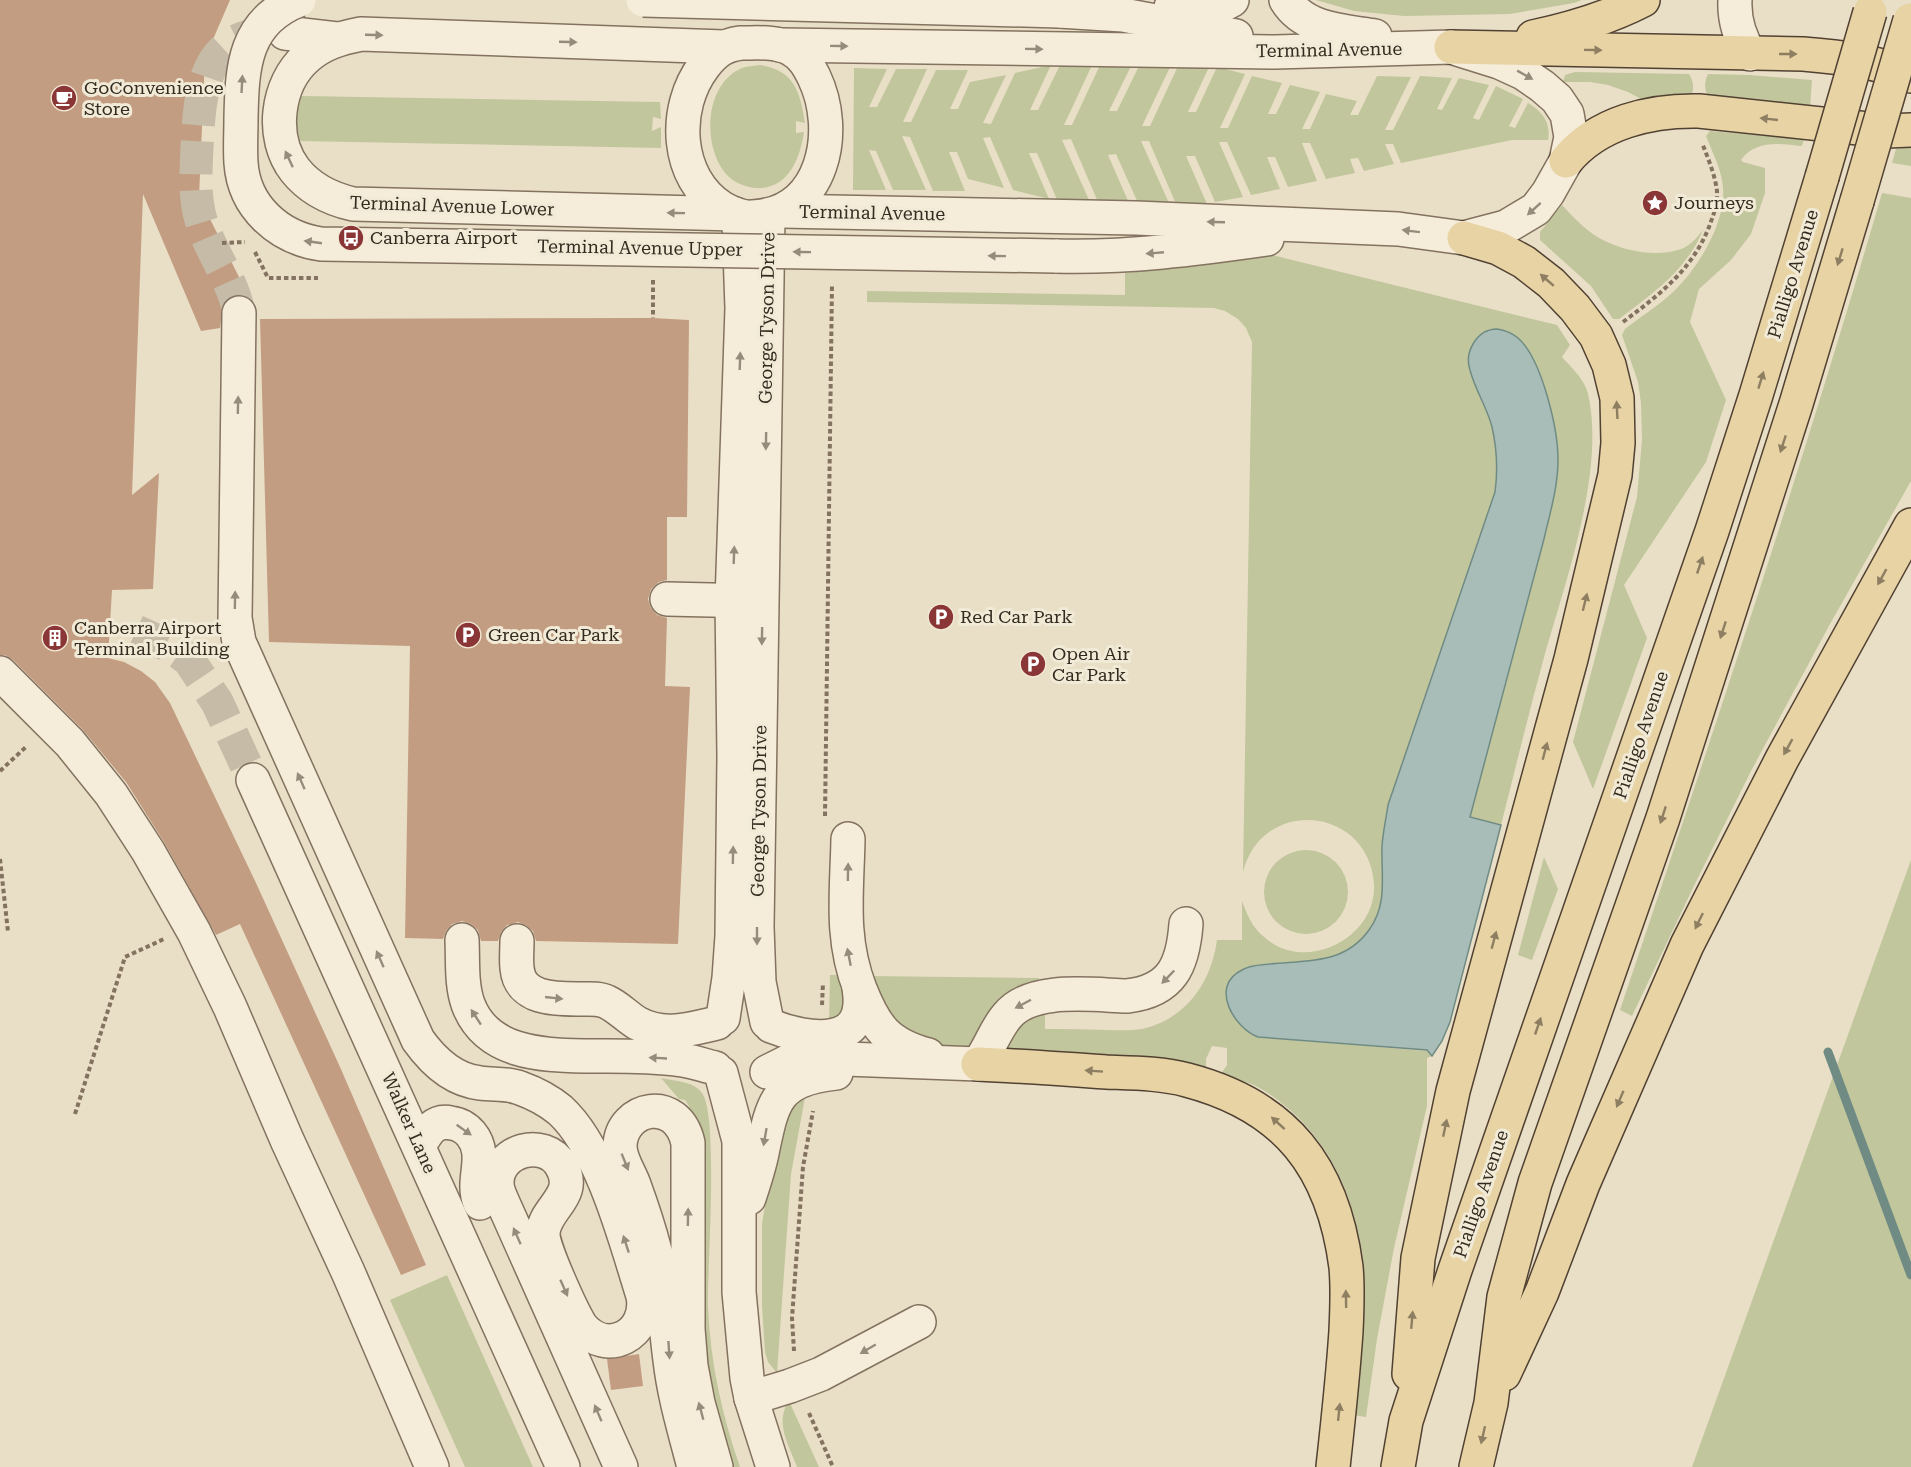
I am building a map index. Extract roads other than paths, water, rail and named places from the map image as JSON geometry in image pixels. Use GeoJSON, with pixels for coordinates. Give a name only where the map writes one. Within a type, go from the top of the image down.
{"type":"FeatureCollection","features":[{"type":"Feature","properties":{"kind":"main road"},"geometry":{"type":"LineString","coordinates":[[1450,47],[1555,32],[1605,17],[1643,0]]}},
{"type":"Feature","properties":{"kind":"main road","name":"Pialligo Avenue"},"geometry":{"type":"LineString","coordinates":[[1398,1467],[1406,1420],[1519,1082],[1712,531],[1756,395],[1871,6]]}},
{"type":"Feature","properties":{"kind":"main road"},"geometry":{"type":"LineString","coordinates":[[1476,1467],[1491,1402],[1504,1297],[1535,1183],[1663,818],[1796,404],[1911,18]]}},
{"type":"Feature","properties":{"kind":"main road"},"geometry":{"type":"LineString","coordinates":[[1450,47],[1803,54],[1853,59],[1877,64],[1911,76]]}},
{"type":"Feature","properties":{"kind":"main road"},"geometry":{"type":"LineString","coordinates":[[1566,161],[1581,145],[1602,131],[1639,118],[1671,112],[1699,111],[1887,131],[1911,130]]}},
{"type":"Feature","properties":{"kind":"main road"},"geometry":{"type":"LineString","coordinates":[[1406,1420],[1418,1258],[1453,1091],[1571,659],[1615,475],[1618,443],[1617,398],[1609,365],[1596,336],[1575,308],[1551,283],[1524,262],[1498,248],[1464,238]]}},
{"type":"Feature","properties":{"kind":"main road"},"geometry":{"type":"LineString","coordinates":[[1491,1402],[1542,1292],[1583,1184],[1688,945],[1732,853],[1911,525]]}},
{"type":"Feature","properties":{"kind":"main road"},"geometry":{"type":"LineString","coordinates":[[967,1063],[1185,1079],[1221,1090],[1246,1101],[1268,1115],[1290,1134],[1306,1154],[1322,1182],[1334,1211],[1346,1269],[1344,1358],[1333,1467]]}},
{"type":"Feature","properties":{"kind":"street","name":"Terminal Avenue Upper"},"geometry":{"type":"LineString","coordinates":[[299,0],[290,3],[275,14],[261,27],[251,43],[243,70],[241,141],[243,180],[252,201],[276,227],[297,239],[321,244],[1055,256]]}},
{"type":"Feature","properties":{"kind":"street"},"geometry":{"type":"LineString","coordinates":[[643,0],[1090,13],[1142,18],[1292,44],[1360,51]]}},
{"type":"Feature","properties":{"kind":"street"},"geometry":{"type":"LineString","coordinates":[[743,0],[754,45]]}},
{"type":"Feature","properties":{"kind":"street"},"geometry":{"type":"LineString","coordinates":[[754,45],[772,0]]}},
{"type":"Feature","properties":{"kind":"street"},"geometry":{"type":"LineString","coordinates":[[1090,13],[1131,1],[1197,11],[1221,7],[1232,0]]}},
{"type":"Feature","properties":{"kind":"street"},"geometry":{"type":"LineString","coordinates":[[1286,0],[1303,18],[1324,27],[1450,47]]}},
{"type":"Feature","properties":{"kind":"street"},"geometry":{"type":"LineString","coordinates":[[1735,0],[1736,22],[1750,54]]}},
{"type":"Feature","properties":{"kind":"street"},"geometry":{"type":"LineString","coordinates":[[285,33],[337,39]]}},
{"type":"Feature","properties":{"kind":"street","name":"Terminal Avenue Lower"},"geometry":{"type":"LineString","coordinates":[[754,45],[361,34],[337,39],[314,51],[299,65],[283,96],[279,120],[282,140],[291,164],[304,180],[329,197],[353,204],[756,214]]}},
{"type":"Feature","properties":{"kind":"street","name":"Terminal Avenue"},"geometry":{"type":"LineString","coordinates":[[754,45],[1275,52],[1450,47],[1483,56],[1523,73],[1557,99],[1570,125],[1571,143],[1566,161],[1548,193],[1529,214],[1506,227],[1464,238],[1398,229],[1136,218],[756,214]]}},
{"type":"Feature","properties":{"kind":"street"},"geometry":{"type":"LineString","coordinates":[[754,45],[801,56],[822,98],[827,126],[825,148],[815,175],[802,196],[756,214],[711,199],[694,179],[683,137],[686,107],[694,82],[709,60],[754,45]]}},
{"type":"Feature","properties":{"kind":"street","name":"George Tyson Drive"},"geometry":{"type":"LineString","coordinates":[[756,214],[748,601],[757,962],[759,982],[769,1024]]}},
{"type":"Feature","properties":{"kind":"street","name":"Terminal Avenue"},"geometry":{"type":"LineString","coordinates":[[1055,256],[1085,257],[1153,253],[1359,228]]}},
{"type":"Feature","properties":{"kind":"street"},"geometry":{"type":"LineString","coordinates":[[239,313],[235,618],[239,642],[418,1040],[431,1057],[455,1075],[481,1083],[501,1083],[519,1087],[558,1109],[584,1142],[604,1180],[645,1308],[635,1329],[627,1336],[607,1341],[591,1335],[581,1326],[544,1244],[544,1227],[564,1193],[565,1175],[559,1163],[549,1154],[526,1149],[509,1158],[501,1168],[497,1181],[504,1205],[621,1467]]}},
{"type":"Feature","properties":{"kind":"street"},"geometry":{"type":"LineString","coordinates":[[667,599],[748,601]]}},
{"type":"Feature","properties":{"kind":"street","name":"George Tyson Drive"},"geometry":{"type":"LineString","coordinates":[[720,1021],[729,978],[732,936],[734,756],[748,601]]}},
{"type":"Feature","properties":{"kind":"street"},"geometry":{"type":"LineString","coordinates":[[0,673],[70,743],[111,794],[148,851],[194,932],[230,1006],[432,1467]]}},
{"type":"Feature","properties":{"kind":"street","name":"Walker Lane"},"geometry":{"type":"LineString","coordinates":[[254,780],[563,1467]]}},
{"type":"Feature","properties":{"kind":"street"},"geometry":{"type":"LineString","coordinates":[[848,839],[846,930],[849,957],[868,1010],[878,1027],[893,1041],[915,1052],[967,1063]]}},
{"type":"Feature","properties":{"kind":"street"},"geometry":{"type":"LineString","coordinates":[[738,1238],[762,1156],[771,1112],[787,1089],[812,1076],[967,1063],[1008,1015],[1029,1000],[1056,995],[1137,995],[1158,987],[1178,966],[1184,948],[1186,924]]}},
{"type":"Feature","properties":{"kind":"street"},"geometry":{"type":"LineString","coordinates":[[462,940],[463,976],[468,1004],[483,1027],[505,1044],[519,1050],[544,1055],[678,1059],[718,1071],[727,1078],[741,1082],[765,1074],[789,1061],[820,1058],[967,1063]]}},
{"type":"Feature","properties":{"kind":"street"},"geometry":{"type":"LineString","coordinates":[[518,941],[519,977],[528,989],[537,995],[558,999],[596,999],[608,1002],[639,1024],[660,1032],[678,1032],[720,1021],[742,1012],[755,1014],[769,1024],[800,1036],[828,1038],[845,1030],[857,1017],[861,1002],[860,988]]}},
{"type":"Feature","properties":{"kind":"street"},"geometry":{"type":"LineString","coordinates":[[720,1021],[708,1042],[709,1056],[718,1071],[739,1141],[738,1238],[741,1329],[751,1398],[773,1467]]}},
{"type":"Feature","properties":{"kind":"street"},"geometry":{"type":"LineString","coordinates":[[739,1141],[765,1074],[772,1065],[778,1050],[775,1034],[769,1024]]}},
{"type":"Feature","properties":{"kind":"street"},"geometry":{"type":"LineString","coordinates":[[694,1467],[674,1389],[665,1302],[655,1253],[642,1205],[621,1153],[621,1140],[629,1123],[638,1116],[652,1111],[674,1117],[685,1131],[688,1143],[688,1329],[698,1403],[716,1467]]}},
{"type":"Feature","properties":{"kind":"street"},"geometry":{"type":"LineString","coordinates":[[419,1146],[429,1129],[446,1122],[463,1127],[478,1144],[480,1160],[476,1183],[478,1198],[598,1467]]}},
{"type":"Feature","properties":{"kind":"street"},"geometry":{"type":"LineString","coordinates":[[751,1398],[821,1374],[919,1322]]}},
{"type":"Feature","properties":{"kind":"water"},"geometry":{"type":"Polygon","coordinates":[[[1497,329],[1518,338],[1527,348],[1541,378],[1552,413],[1558,470],[1544,539],[1470,817],[1501,825],[1450,1022],[1442,1041],[1432,1056],[1427,1050],[1258,1037],[1241,1025],[1229,1006],[1226,996],[1227,986],[1232,977],[1252,966],[1324,959],[1348,950],[1369,930],[1379,910],[1382,890],[1382,846],[1388,805],[1495,492],[1497,468],[1494,435],[1470,370],[1469,356],[1478,337],[1497,329]]]}},
{"type":"Feature","properties":{"kind":"waterway"},"geometry":{"type":"LineString","coordinates":[[1828,1052],[1911,1275]]}},
{"type":"Feature","properties":{"kind":"tunnel"},"geometry":{"type":"LineString","coordinates":[[239,313],[232,289],[205,232],[199,211],[196,175],[200,105],[210,69],[220,54],[233,43],[252,35],[276,33]]}},
{"type":"Feature","properties":{"kind":"tunnel"},"geometry":{"type":"LineString","coordinates":[[136,631],[171,647],[189,660],[217,702],[253,780]]}},
{"type":"Feature","properties":{"kind":"place","name":"GoConvenience Store"},"geometry":{"type":"Point","coordinates":[64,98]}},
{"type":"Feature","properties":{"kind":"place","name":"Journeys"},"geometry":{"type":"Point","coordinates":[1655,203]}},
{"type":"Feature","properties":{"kind":"place","name":"Canberra Airport"},"geometry":{"type":"Point","coordinates":[351,238]}},
{"type":"Feature","properties":{"kind":"place","name":"Red Car Park"},"geometry":{"type":"Point","coordinates":[941,617]}},
{"type":"Feature","properties":{"kind":"place","name":"Green Car Park"},"geometry":{"type":"Point","coordinates":[468,635]}},
{"type":"Feature","properties":{"kind":"place","name":"Canberra Airport Terminal Building"},"geometry":{"type":"Point","coordinates":[55,638]}},
{"type":"Feature","properties":{"kind":"place","name":"Open Air Car Park"},"geometry":{"type":"Point","coordinates":[1033,664]}}]}
